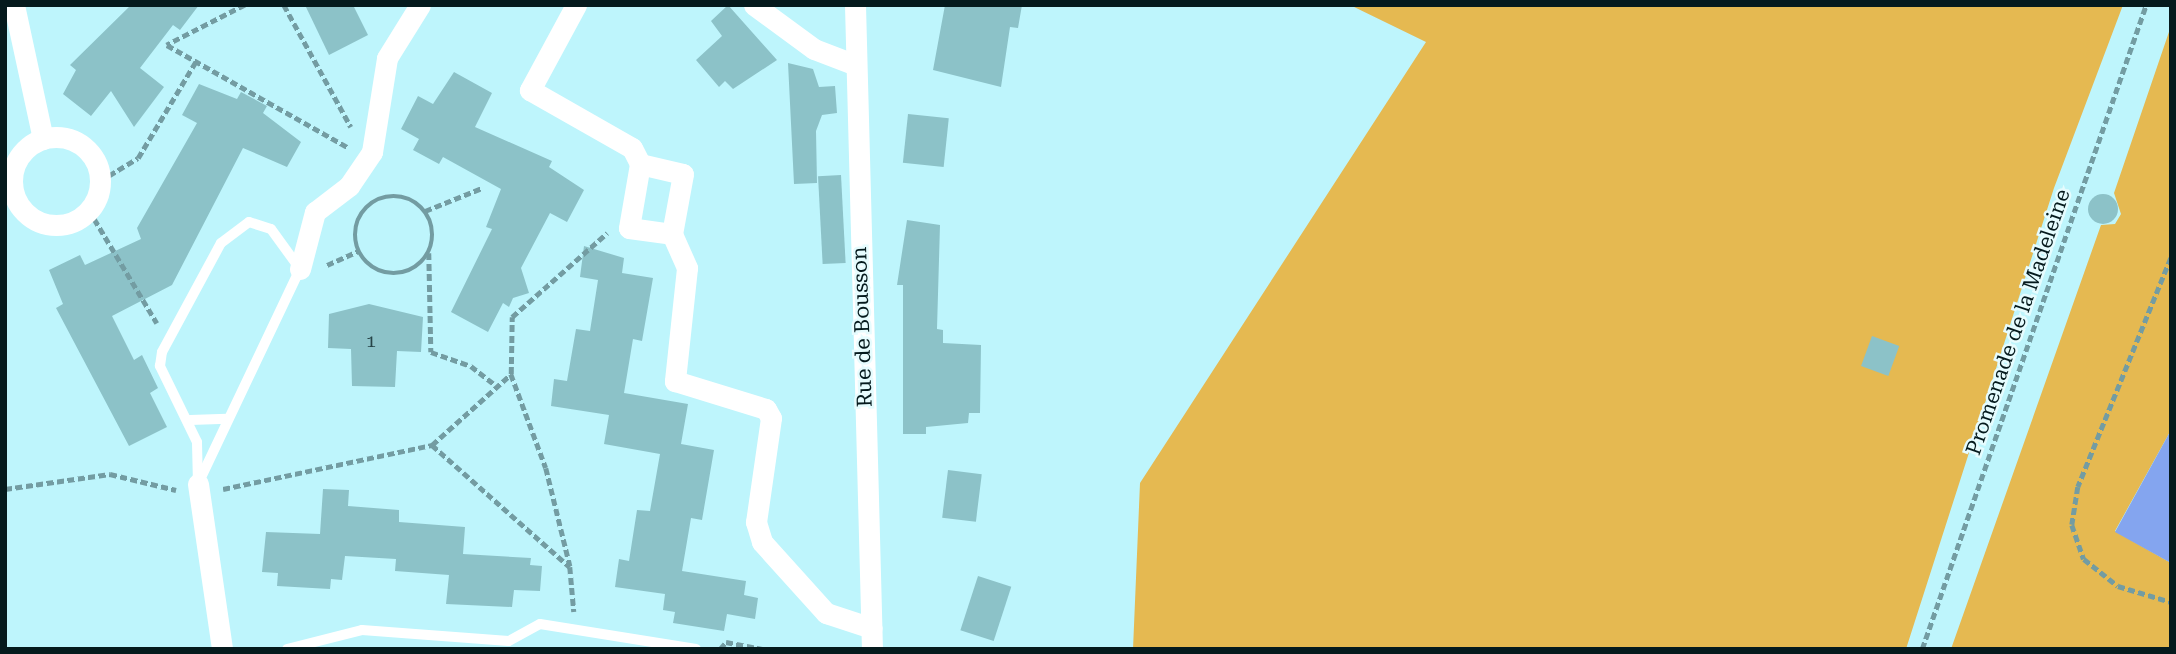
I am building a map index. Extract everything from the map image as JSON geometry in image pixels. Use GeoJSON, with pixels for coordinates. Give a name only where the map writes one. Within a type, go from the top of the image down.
{"type":"FeatureCollection","features":[{"type":"Feature","properties":{"kind":"street"},"geometry":{"type":"LineString","coordinates":[[14,5],[43,139]]}},
{"type":"Feature","properties":{"kind":"street"},"geometry":{"type":"LineString","coordinates":[[300,269],[315,212],[349,186],[369,159],[387,58],[420,5]]}},
{"type":"Feature","properties":{"kind":"street"},"geometry":{"type":"LineString","coordinates":[[576,5],[530,90],[632,148],[640,164],[629,228],[672,234]]}},
{"type":"Feature","properties":{"kind":"street"},"geometry":{"type":"LineString","coordinates":[[754,5],[814,50],[853,64]]}},
{"type":"Feature","properties":{"kind":"street","name":"Rue de Bousson"},"geometry":{"type":"LineString","coordinates":[[855,5],[853,64],[872,638]]}},
{"type":"Feature","properties":{"kind":"street"},"geometry":{"type":"LineString","coordinates":[[43,139],[82,146],[100,181],[89,210],[63,224],[48,224],[19,204],[14,169],[30,145],[43,139]]}},
{"type":"Feature","properties":{"kind":"street"},"geometry":{"type":"LineString","coordinates":[[640,164],[683,174],[672,234],[687,268],[675,381],[766,409],[771,418],[755,522],[762,542],[826,613],[872,638]]}},
{"type":"Feature","properties":{"kind":"street"},"geometry":{"type":"LineString","coordinates":[[199,489],[222,649]]}},
{"type":"Feature","properties":{"kind":"lane"},"geometry":{"type":"LineString","coordinates":[[249,222],[271,229],[300,269],[227,419],[199,489],[190,419],[160,366],[168,341],[232,229],[249,222]]}},
{"type":"Feature","properties":{"kind":"lane"},"geometry":{"type":"LineString","coordinates":[[190,419],[227,419]]}},
{"type":"Feature","properties":{"kind":"lane"},"geometry":{"type":"LineString","coordinates":[[287,649],[362,630],[509,641],[540,624],[696,649]]}},
{"type":"Feature","properties":{"kind":"path"},"geometry":{"type":"LineString","coordinates":[[245,5],[167,45],[369,159]]}},
{"type":"Feature","properties":{"kind":"path"},"geometry":{"type":"LineString","coordinates":[[284,5],[369,159]]}},
{"type":"Feature","properties":{"kind":"path","name":"Promenade de la Madeleine"},"geometry":{"type":"LineString","coordinates":[[1922,649],[2146,5]]}},
{"type":"Feature","properties":{"kind":"path"},"geometry":{"type":"LineString","coordinates":[[100,181],[138,158],[196,61]]}},
{"type":"Feature","properties":{"kind":"path"},"geometry":{"type":"LineString","coordinates":[[425,211],[482,188]]}},
{"type":"Feature","properties":{"kind":"path"},"geometry":{"type":"LineString","coordinates":[[429,252],[404,273],[388,274],[360,257],[354,242],[359,217],[375,199],[408,197],[425,211],[433,236],[429,252],[431,352],[471,366],[497,386]]}},
{"type":"Feature","properties":{"kind":"path"},"geometry":{"type":"LineString","coordinates":[[89,210],[168,341]]}},
{"type":"Feature","properties":{"kind":"path"},"geometry":{"type":"LineString","coordinates":[[575,630],[570,567],[546,468],[511,374],[512,317],[597,236],[629,228]]}},
{"type":"Feature","properties":{"kind":"path"},"geometry":{"type":"LineString","coordinates":[[2171,258],[2078,487],[2072,525],[2084,559],[2118,586],[2171,602]]}},
{"type":"Feature","properties":{"kind":"path"},"geometry":{"type":"LineString","coordinates":[[5,489],[110,474],[199,489],[432,445],[511,374]]}},
{"type":"Feature","properties":{"kind":"path"},"geometry":{"type":"LineString","coordinates":[[432,445],[570,567]]}},
{"type":"Feature","properties":{"kind":"path"},"geometry":{"type":"LineString","coordinates":[[720,649],[726,642],[762,649]]}},
{"type":"Feature","properties":{"kind":"shaded area"},"geometry":{"type":"Polygon","coordinates":[[[1350,5],[2123,5],[2054,188],[1906,649],[1133,649],[1140,483],[1426,42],[1350,5]]]}},
{"type":"Feature","properties":{"kind":"shaded area"},"geometry":{"type":"Polygon","coordinates":[[[2171,26],[2171,430],[2115,531],[2171,563],[2171,649],[1951,649],[2101,225],[2115,224],[2121,214],[2114,193],[2171,26]]]}},
{"type":"Feature","properties":{"kind":"water"},"geometry":{"type":"Polygon","coordinates":[[[2171,430],[2171,563],[2115,532],[2171,430]]]}},
{"type":"Feature","properties":{"kind":"building"},"geometry":{"type":"Polygon","coordinates":[[[131,5],[199,5],[180,30],[173,25],[140,68],[164,87],[134,127],[111,91],[91,116],[63,94],[76,70],[70,65],[131,5]]]}},
{"type":"Feature","properties":{"kind":"building"},"geometry":{"type":"Polygon","coordinates":[[[305,5],[353,5],[368,35],[329,55],[305,5]]]}},
{"type":"Feature","properties":{"kind":"building"},"geometry":{"type":"Polygon","coordinates":[[[728,5],[777,60],[733,89],[725,81],[719,87],[696,60],[722,36],[711,21],[728,5]]]}},
{"type":"Feature","properties":{"kind":"building"},"geometry":{"type":"Polygon","coordinates":[[[945,5],[1022,5],[1018,28],[1010,27],[1001,87],[933,70],[945,5]]]}},
{"type":"Feature","properties":{"kind":"building"},"geometry":{"type":"Polygon","coordinates":[[[788,63],[813,69],[819,87],[835,86],[837,113],[822,115],[816,131],[817,183],[794,184],[788,63]]]}},
{"type":"Feature","properties":{"kind":"building"},"geometry":{"type":"Polygon","coordinates":[[[454,72],[492,93],[475,127],[552,161],[549,167],[584,190],[567,222],[550,213],[521,268],[529,293],[513,298],[509,307],[503,303],[488,332],[451,312],[492,229],[486,227],[501,189],[443,157],[439,164],[413,150],[419,139],[401,129],[418,96],[433,104],[454,72]]]}},
{"type":"Feature","properties":{"kind":"building"},"geometry":{"type":"Polygon","coordinates":[[[199,84],[237,99],[241,92],[267,106],[263,113],[301,142],[287,167],[243,148],[172,285],[112,316],[134,360],[142,355],[158,388],[150,393],[167,427],[129,446],[56,308],[63,304],[49,270],[80,255],[85,265],[141,239],[137,228],[197,123],[182,115],[199,84]]]}},
{"type":"Feature","properties":{"kind":"building"},"geometry":{"type":"Polygon","coordinates":[[[908,114],[949,118],[944,167],[903,163],[908,114]]]}},
{"type":"Feature","properties":{"kind":"building"},"geometry":{"type":"Polygon","coordinates":[[[841,175],[846,263],[823,264],[818,176],[841,175]]]}},
{"type":"Feature","properties":{"kind":"building"},"geometry":{"type":"Polygon","coordinates":[[[2103,194],[2113,199],[2118,209],[2113,219],[2103,224],[2093,219],[2088,209],[2093,199],[2103,194]]]}},
{"type":"Feature","properties":{"kind":"building"},"geometry":{"type":"Polygon","coordinates":[[[907,220],[940,225],[937,329],[943,330],[943,343],[981,345],[980,413],[969,413],[968,423],[926,427],[926,434],[903,434],[903,285],[897,285],[907,220]]]}},
{"type":"Feature","properties":{"kind":"building"},"geometry":{"type":"Polygon","coordinates":[[[584,246],[624,258],[622,273],[653,278],[642,341],[633,339],[624,393],[688,404],[681,444],[714,450],[702,520],[691,518],[682,571],[746,581],[744,595],[758,598],[755,619],[727,614],[724,631],[673,623],[675,612],[663,610],[665,594],[615,587],[619,559],[629,561],[637,510],[650,511],[660,454],[604,444],[609,415],[551,406],[554,379],[567,381],[576,329],[590,331],[598,280],[580,277],[584,246]]]}},
{"type":"Feature","properties":{"kind":"building"},"geometry":{"type":"Polygon","coordinates":[[[369,304],[423,317],[421,352],[397,351],[395,387],[352,386],[351,349],[328,348],[329,314],[369,304]]]}},
{"type":"Feature","properties":{"kind":"building"},"geometry":{"type":"Polygon","coordinates":[[[1872,336],[1899,346],[1888,376],[1861,366],[1872,336]]]}},
{"type":"Feature","properties":{"kind":"building"},"geometry":{"type":"Polygon","coordinates":[[[948,470],[982,474],[976,522],[942,518],[948,470]]]}},
{"type":"Feature","properties":{"kind":"building"},"geometry":{"type":"Polygon","coordinates":[[[323,489],[349,490],[348,506],[399,510],[399,522],[465,527],[463,554],[531,558],[530,565],[542,566],[540,591],[514,590],[512,607],[446,604],[449,575],[395,571],[396,559],[345,556],[342,580],[331,579],[330,589],[277,586],[278,573],[262,572],[266,532],[320,534],[323,489]]]}},
{"type":"Feature","properties":{"kind":"building"},"geometry":{"type":"Polygon","coordinates":[[[978,576],[1011,587],[994,641],[960,630],[978,576]]]}}]}
